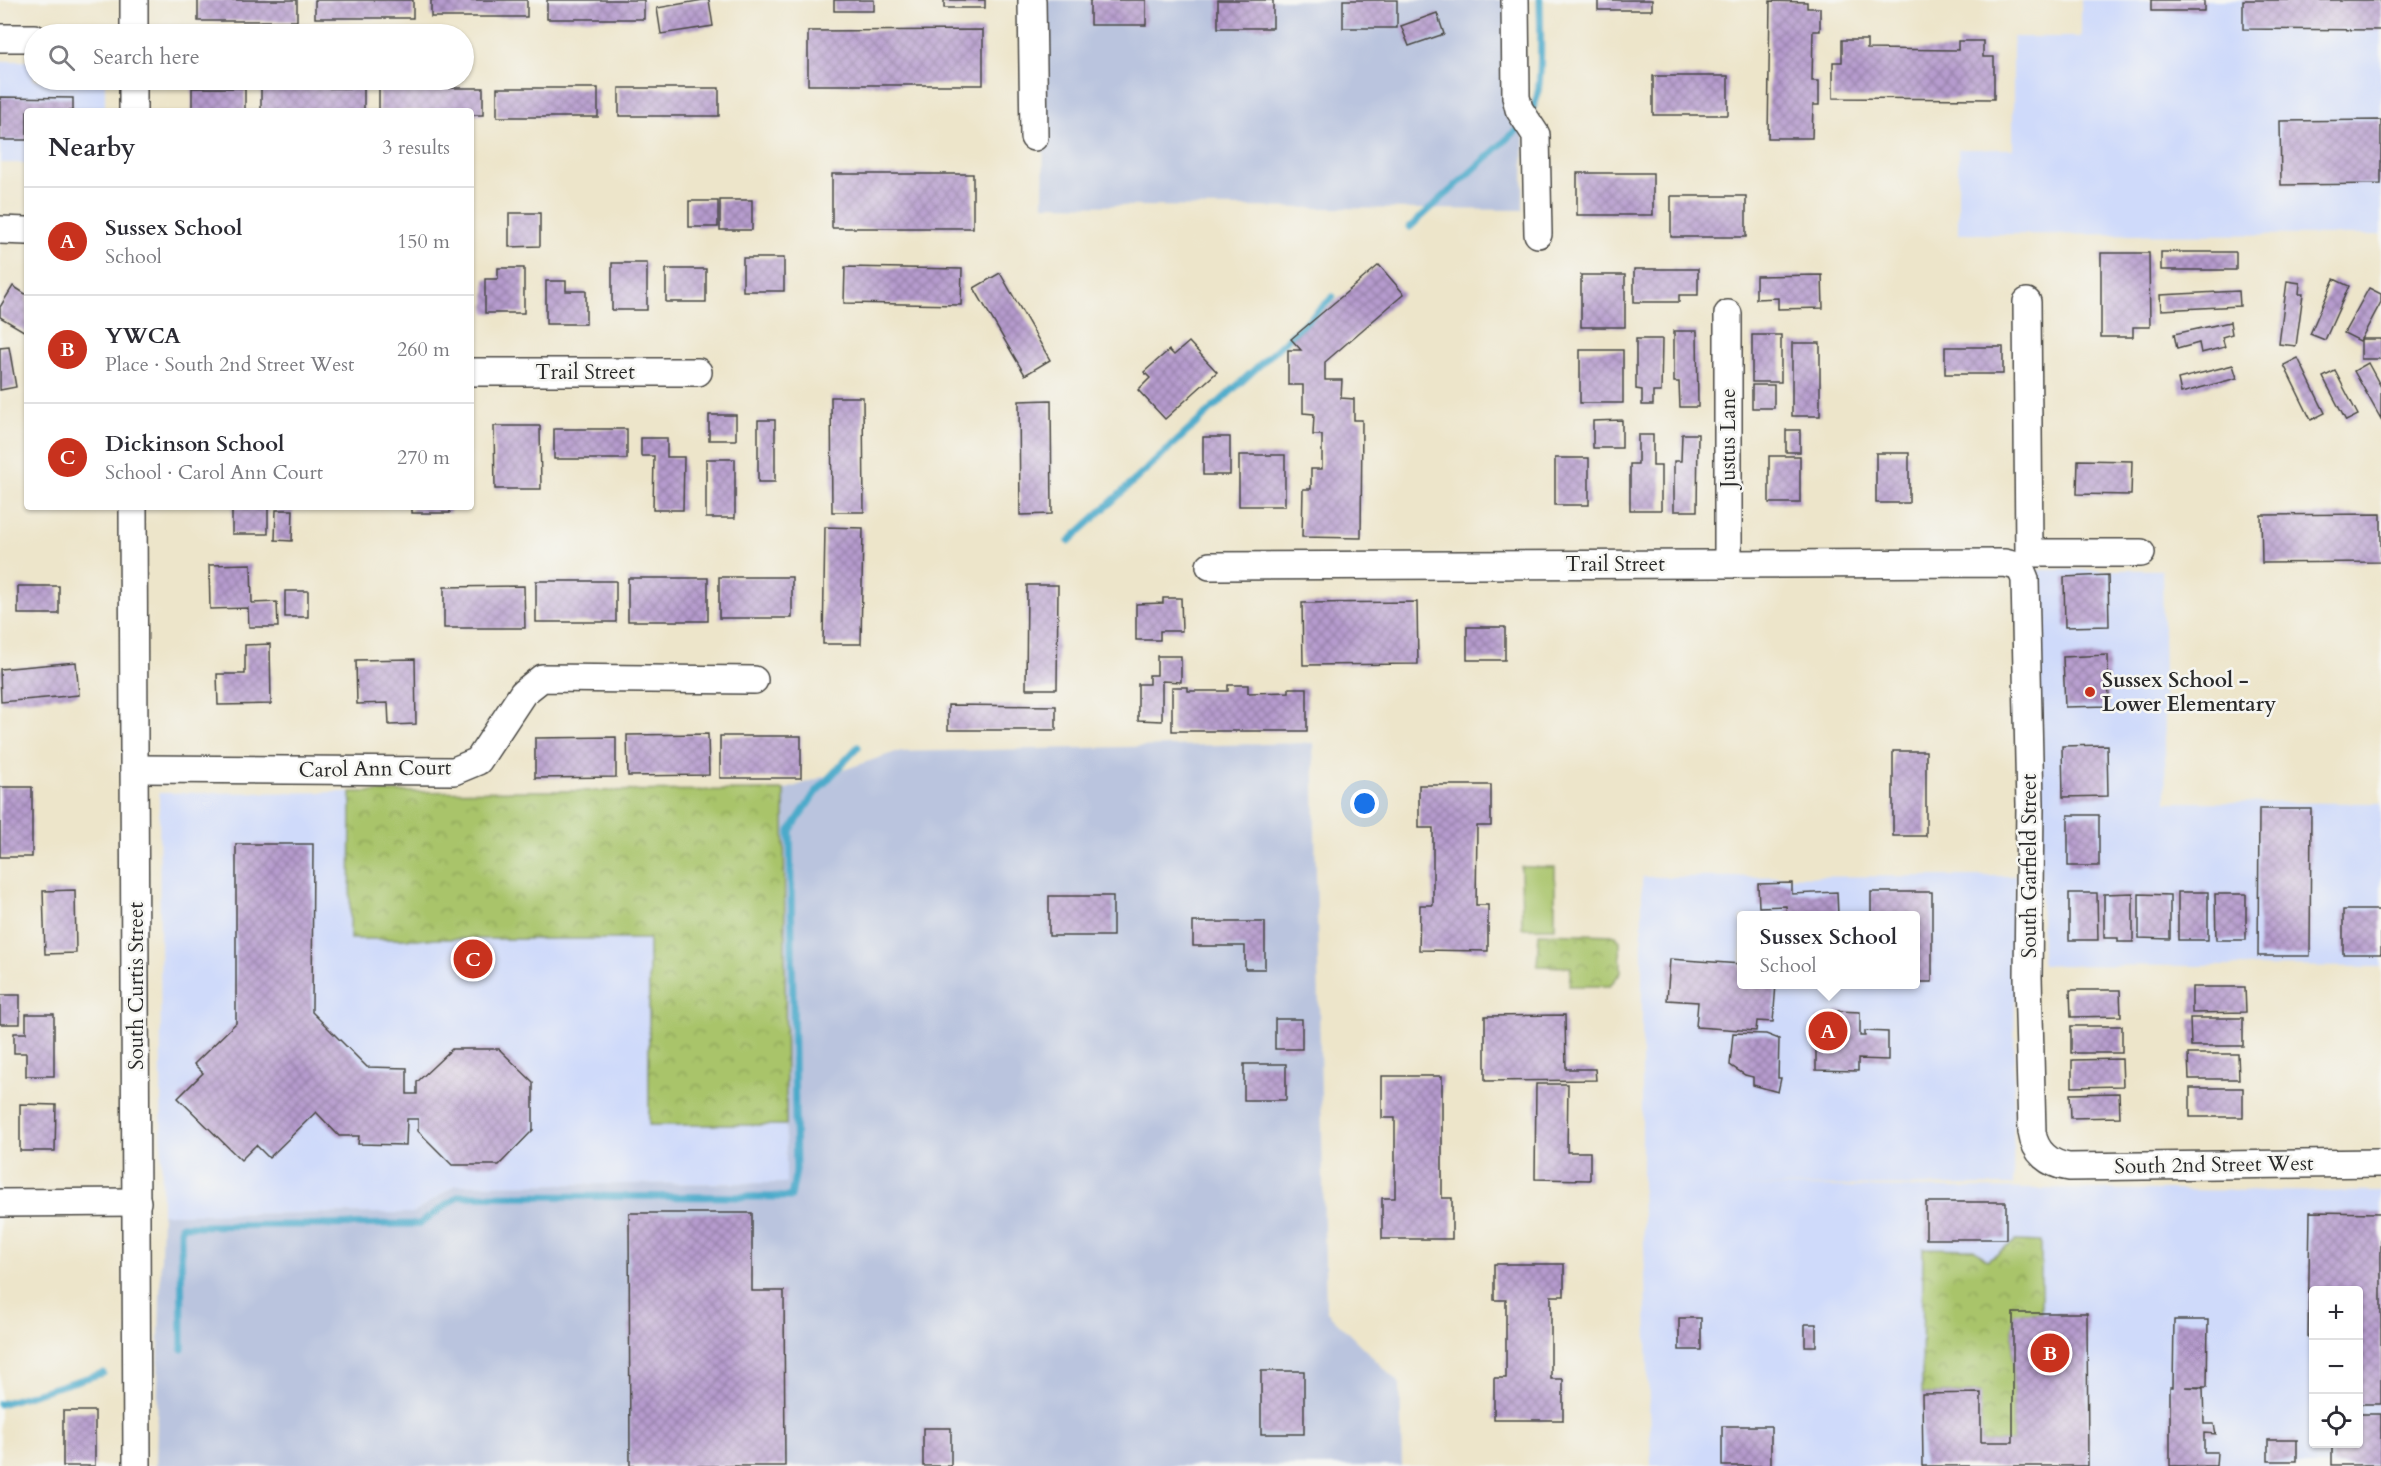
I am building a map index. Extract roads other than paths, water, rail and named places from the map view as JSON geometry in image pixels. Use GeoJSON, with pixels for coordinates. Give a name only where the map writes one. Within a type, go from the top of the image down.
{"type":"FeatureCollection","features":[{"type":"Feature","properties":{"kind":"street"},"geometry":{"type":"LineString","coordinates":[[134,0],[134,24]]}},
{"type":"Feature","properties":{"kind":"street"},"geometry":{"type":"LineString","coordinates":[[1032,0],[1034,137]]}},
{"type":"Feature","properties":{"kind":"street"},"geometry":{"type":"LineString","coordinates":[[1515,0],[1516,97],[1519,109],[1536,135],[1538,234]]}},
{"type":"Feature","properties":{"kind":"street"},"geometry":{"type":"LineString","coordinates":[[0,38],[24,38]]}},
{"type":"Feature","properties":{"kind":"street"},"geometry":{"type":"LineString","coordinates":[[133,90],[133,108]]}},
{"type":"Feature","properties":{"kind":"street"},"geometry":{"type":"LineString","coordinates":[[0,230],[24,231]]}},
{"type":"Feature","properties":{"kind":"street","name":"South Garfield Street"},"geometry":{"type":"LineString","coordinates":[[2027,302],[2025,579],[2030,805],[2028,977],[2032,1132],[2036,1145],[2048,1160]]}},
{"type":"Feature","properties":{"kind":"street","name":"Justus Lane"},"geometry":{"type":"LineString","coordinates":[[1728,314],[1728,563]]}},
{"type":"Feature","properties":{"kind":"street","name":"Trail Street"},"geometry":{"type":"LineString","coordinates":[[474,372],[698,372]]}},
{"type":"Feature","properties":{"kind":"street","name":"South Curtis Street"},"geometry":{"type":"LineString","coordinates":[[133,510],[137,1466]]}},
{"type":"Feature","properties":{"kind":"street","name":"Trail Street"},"geometry":{"type":"LineString","coordinates":[[1210,566],[2005,563],[2141,553]]}},
{"type":"Feature","properties":{"kind":"street","name":"Carol Ann Court"},"geometry":{"type":"LineString","coordinates":[[134,769],[454,771],[478,761],[523,693],[542,678],[754,680]]}},
{"type":"Feature","properties":{"kind":"street","name":"South 2nd Street West"},"geometry":{"type":"LineString","coordinates":[[2048,1160],[2069,1167],[2381,1163]]}},
{"type":"Feature","properties":{"kind":"street"},"geometry":{"type":"LineString","coordinates":[[0,1203],[137,1202]]}},
{"type":"Feature","properties":{"kind":"waterway"},"geometry":{"type":"LineString","coordinates":[[1533,107],[1539,87],[1540,72],[1540,0]]}},
{"type":"Feature","properties":{"kind":"waterway"},"geometry":{"type":"LineString","coordinates":[[1410,227],[1517,130]]}},
{"type":"Feature","properties":{"kind":"waterway"},"geometry":{"type":"LineString","coordinates":[[1069,541],[1333,297]]}},
{"type":"Feature","properties":{"kind":"waterway"},"geometry":{"type":"LineString","coordinates":[[182,1349],[181,1226],[419,1224],[459,1196],[791,1197],[796,1170],[790,831],[815,793],[858,747]]}},
{"type":"Feature","properties":{"kind":"waterway"},"geometry":{"type":"LineString","coordinates":[[0,1404],[103,1373]]}},
{"type":"Feature","properties":{"kind":"place","name":"Sussex School - Lower Elementary"},"geometry":{"type":"Point","coordinates":[2090,692]}},
{"type":"Feature","properties":{"kind":"place","name":"Dickinson School"},"geometry":{"type":"Point","coordinates":[473,959]}},
{"type":"Feature","properties":{"kind":"place","name":"Sussex School"},"geometry":{"type":"Point","coordinates":[1828,1031]}},
{"type":"Feature","properties":{"kind":"place","name":"YWCA"},"geometry":{"type":"Point","coordinates":[2050,1353]}}]}
